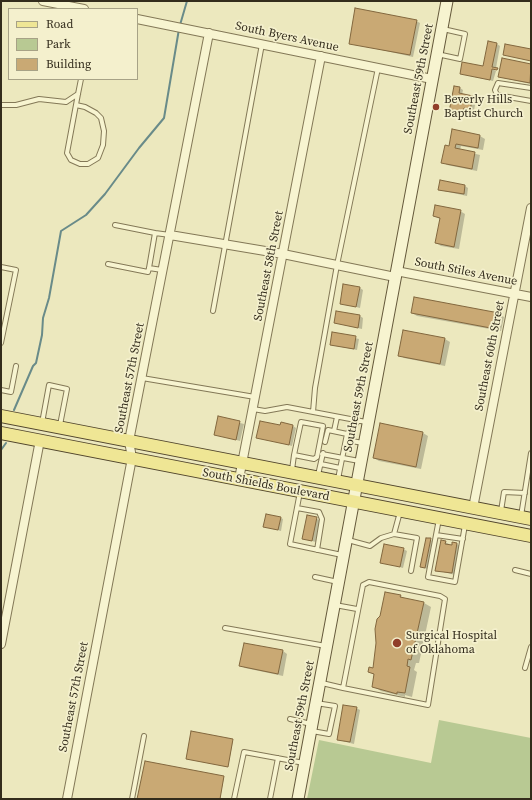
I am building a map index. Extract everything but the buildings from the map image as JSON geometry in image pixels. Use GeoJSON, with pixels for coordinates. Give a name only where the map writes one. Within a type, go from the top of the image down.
{"type":"FeatureCollection","features":[{"type":"Feature","properties":{"kind":"main road","name":"Southeast 59th Street"},"geometry":{"type":"LineString","coordinates":[[298,799],[360,461],[363,443],[362,422],[395,274],[447,1]]}},
{"type":"Feature","properties":{"kind":"main road","name":"South Shields Boulevard"},"geometry":{"type":"LineString","coordinates":[[1,416],[526,518]]}},
{"type":"Feature","properties":{"kind":"main road","name":"South Shields Boulevard"},"geometry":{"type":"LineString","coordinates":[[1,433],[531,536]]}},
{"type":"Feature","properties":{"kind":"street"},"geometry":{"type":"LineString","coordinates":[[43,1],[79,8]]}},
{"type":"Feature","properties":{"kind":"street","name":"South Byers Avenue"},"geometry":{"type":"LineString","coordinates":[[138,19],[432,78]]}},
{"type":"Feature","properties":{"kind":"street","name":"Southeast 57th Street"},"geometry":{"type":"LineString","coordinates":[[67,799],[132,458],[130,441],[209,33]]}},
{"type":"Feature","properties":{"kind":"street","name":"Southeast 58th Street"},"geometry":{"type":"LineString","coordinates":[[239,480],[321,56]]}},
{"type":"Feature","properties":{"kind":"street","name":"Southeast 60th Street"},"geometry":{"type":"LineString","coordinates":[[473,508],[514,294],[530,224],[531,208]]}},
{"type":"Feature","properties":{"kind":"street","name":"South Stiles Avenue"},"geometry":{"type":"LineString","coordinates":[[170,235],[283,254],[337,265],[531,297]]}},
{"type":"Feature","properties":{"kind":"street"},"geometry":{"type":"LineString","coordinates":[[1,644],[40,440]]}},
{"type":"Feature","properties":{"kind":"lane"},"geometry":{"type":"LineString","coordinates":[[437,54],[460,59],[465,34],[442,29]]}},
{"type":"Feature","properties":{"kind":"lane"},"geometry":{"type":"LineString","coordinates":[[213,311],[262,44]]}},
{"type":"Feature","properties":{"kind":"lane"},"geometry":{"type":"LineString","coordinates":[[313,412],[315,388],[337,265],[378,68]]}},
{"type":"Feature","properties":{"kind":"lane"},"geometry":{"type":"LineString","coordinates":[[76,105],[85,107],[101,118],[104,131],[103,145],[98,158],[88,164],[80,164],[71,160],[67,153],[78,94],[81,80]]}},
{"type":"Feature","properties":{"kind":"lane"},"geometry":{"type":"LineString","coordinates":[[531,88],[498,83],[495,90],[496,95],[531,101]]}},
{"type":"Feature","properties":{"kind":"lane"},"geometry":{"type":"LineString","coordinates":[[1,105],[16,105],[40,99],[66,102],[78,94]]}},
{"type":"Feature","properties":{"kind":"lane"},"geometry":{"type":"LineString","coordinates":[[115,225],[170,235]]}},
{"type":"Feature","properties":{"kind":"lane"},"geometry":{"type":"LineString","coordinates":[[108,264],[148,272],[155,233]]}},
{"type":"Feature","properties":{"kind":"lane"},"geometry":{"type":"LineString","coordinates":[[1,267],[16,270],[1,343]]}},
{"type":"Feature","properties":{"kind":"lane"},"geometry":{"type":"LineString","coordinates":[[149,268],[163,271]]}},
{"type":"Feature","properties":{"kind":"lane"},"geometry":{"type":"LineString","coordinates":[[1,390],[11,392],[16,366]]}},
{"type":"Feature","properties":{"kind":"lane"},"geometry":{"type":"LineString","coordinates":[[142,378],[255,397]]}},
{"type":"Feature","properties":{"kind":"lane"},"geometry":{"type":"LineString","coordinates":[[42,424],[49,385],[67,388],[60,427]]}},
{"type":"Feature","properties":{"kind":"lane"},"geometry":{"type":"LineString","coordinates":[[253,409],[265,411],[287,407],[362,422]]}},
{"type":"Feature","properties":{"kind":"lane"},"geometry":{"type":"LineString","coordinates":[[334,431],[337,417]]}},
{"type":"Feature","properties":{"kind":"lane"},"geometry":{"type":"LineString","coordinates":[[291,473],[294,455],[301,422],[322,426],[317,457],[314,459],[294,455]]}},
{"type":"Feature","properties":{"kind":"lane"},"geometry":{"type":"LineString","coordinates":[[338,482],[347,434],[362,422]]}},
{"type":"Feature","properties":{"kind":"lane"},"geometry":{"type":"LineString","coordinates":[[325,442],[328,430],[347,434]]}},
{"type":"Feature","properties":{"kind":"lane"},"geometry":{"type":"LineString","coordinates":[[346,440],[363,443]]}},
{"type":"Feature","properties":{"kind":"lane"},"geometry":{"type":"LineString","coordinates":[[318,478],[323,453],[360,461]]}},
{"type":"Feature","properties":{"kind":"lane"},"geometry":{"type":"LineString","coordinates":[[526,518],[525,493],[531,453]]}},
{"type":"Feature","properties":{"kind":"lane"},"geometry":{"type":"LineString","coordinates":[[321,464],[340,468]]}},
{"type":"Feature","properties":{"kind":"lane"},"geometry":{"type":"LineString","coordinates":[[300,491],[290,544],[343,555]]}},
{"type":"Feature","properties":{"kind":"lane"},"geometry":{"type":"LineString","coordinates":[[501,513],[504,492],[525,493]]}},
{"type":"Feature","properties":{"kind":"lane"},"geometry":{"type":"LineString","coordinates":[[297,508],[319,512],[322,519],[317,550]]}},
{"type":"Feature","properties":{"kind":"lane"},"geometry":{"type":"LineString","coordinates":[[394,534],[400,511]]}},
{"type":"Feature","properties":{"kind":"lane"},"geometry":{"type":"LineString","coordinates":[[439,518],[428,577],[455,582],[466,523]]}},
{"type":"Feature","properties":{"kind":"lane"},"geometry":{"type":"LineString","coordinates":[[345,540],[370,546],[381,538],[394,534],[417,538],[411,571]]}},
{"type":"Feature","properties":{"kind":"lane"},"geometry":{"type":"LineString","coordinates":[[436,535],[463,539]]}},
{"type":"Feature","properties":{"kind":"lane"},"geometry":{"type":"LineString","coordinates":[[515,570],[531,574]]}},
{"type":"Feature","properties":{"kind":"lane"},"geometry":{"type":"LineString","coordinates":[[315,577],[338,582]]}},
{"type":"Feature","properties":{"kind":"lane"},"geometry":{"type":"LineString","coordinates":[[320,682],[342,688],[428,705],[445,599],[440,596],[369,582],[363,585],[342,688]]}},
{"type":"Feature","properties":{"kind":"lane"},"geometry":{"type":"LineString","coordinates":[[334,604],[358,609]]}},
{"type":"Feature","properties":{"kind":"lane"},"geometry":{"type":"LineString","coordinates":[[225,628],[327,646]]}},
{"type":"Feature","properties":{"kind":"lane"},"geometry":{"type":"LineString","coordinates":[[525,668],[531,647]]}},
{"type":"Feature","properties":{"kind":"lane"},"geometry":{"type":"LineString","coordinates":[[290,720],[329,734],[334,706],[316,703]]}},
{"type":"Feature","properties":{"kind":"lane"},"geometry":{"type":"LineString","coordinates":[[132,799],[144,736]]}},
{"type":"Feature","properties":{"kind":"lane"},"geometry":{"type":"LineString","coordinates":[[234,799],[244,752],[304,763]]}},
{"type":"Feature","properties":{"kind":"lane"},"geometry":{"type":"LineString","coordinates":[[270,799],[278,758]]}},
{"type":"Feature","properties":{"kind":"green space"},"geometry":{"type":"Polygon","coordinates":[[[439,720],[531,738],[531,799],[307,799],[319,740],[431,763],[439,720]]]}},
{"type":"Feature","properties":{"kind":"waterway"},"geometry":{"type":"LineString","coordinates":[[180,25],[187,1]]}},
{"type":"Feature","properties":{"kind":"waterway"},"geometry":{"type":"LineString","coordinates":[[14,410],[33,366],[36,363],[42,335],[43,318],[49,298],[61,231],[86,215],[105,194],[139,148],[164,118],[179,29]]}},
{"type":"Feature","properties":{"kind":"waterway"},"geometry":{"type":"LineString","coordinates":[[1,450],[6,443]]}},
{"type":"Feature","properties":{"kind":"place","name":"Beverly Hills Baptist Church"},"geometry":{"type":"Point","coordinates":[436,107]}},
{"type":"Feature","properties":{"kind":"place","name":"Surgical Hospital of Oklahoma"},"geometry":{"type":"Point","coordinates":[397,643]}}]}
